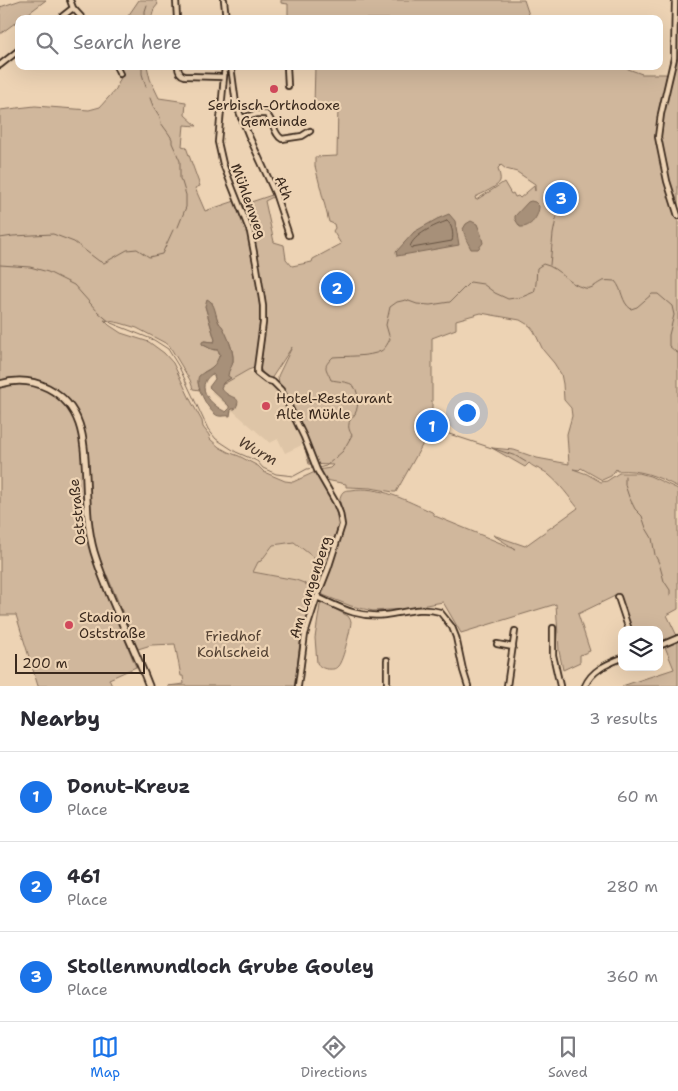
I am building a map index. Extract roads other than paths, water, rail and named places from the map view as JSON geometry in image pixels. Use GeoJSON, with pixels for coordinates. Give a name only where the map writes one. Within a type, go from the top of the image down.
{"type":"FeatureCollection","features":[{"type":"Feature","properties":{"kind":"street"},"geometry":{"type":"LineString","coordinates":[[70,0],[79,15]]}},
{"type":"Feature","properties":{"kind":"street"},"geometry":{"type":"LineString","coordinates":[[176,0],[177,15]]}},
{"type":"Feature","properties":{"kind":"street"},"geometry":{"type":"LineString","coordinates":[[224,0],[226,15]]}},
{"type":"Feature","properties":{"kind":"street"},"geometry":{"type":"LineString","coordinates":[[675,0],[674,58],[661,114],[658,137],[667,181],[678,216]]}},
{"type":"Feature","properties":{"kind":"street"},"geometry":{"type":"LineString","coordinates":[[64,15],[74,8]]}},
{"type":"Feature","properties":{"kind":"street"},"geometry":{"type":"LineString","coordinates":[[0,65],[15,53]]}},
{"type":"Feature","properties":{"kind":"street"},"geometry":{"type":"LineString","coordinates":[[118,70],[120,74]]}},
{"type":"Feature","properties":{"kind":"street"},"geometry":{"type":"LineString","coordinates":[[179,70],[181,75],[185,76],[224,76]]}},
{"type":"Feature","properties":{"kind":"street","name":"Mühlenweg"},"geometry":{"type":"LineString","coordinates":[[225,70],[218,135],[219,146],[223,164],[250,232],[263,306],[263,323],[257,373]]}},
{"type":"Feature","properties":{"kind":"street","name":"Ath"},"geometry":{"type":"LineString","coordinates":[[231,70],[234,93],[241,118],[275,193],[289,235]]}},
{"type":"Feature","properties":{"kind":"street"},"geometry":{"type":"LineString","coordinates":[[287,70],[288,86]]}},
{"type":"Feature","properties":{"kind":"street"},"geometry":{"type":"LineString","coordinates":[[241,118],[266,114],[278,136],[282,139],[302,136],[310,132]]}},
{"type":"Feature","properties":{"kind":"street","name":"Am Langenberg"},"geometry":{"type":"LineString","coordinates":[[257,373],[281,390],[304,437],[317,470],[336,503],[342,525],[303,642],[298,686]]}},
{"type":"Feature","properties":{"kind":"street","name":"Oststraße"},"geometry":{"type":"LineString","coordinates":[[0,384],[20,380],[32,381],[46,387],[60,395],[71,407],[78,420],[83,438],[89,520],[94,552],[149,686]]}},
{"type":"Feature","properties":{"kind":"street"},"geometry":{"type":"LineString","coordinates":[[317,596],[350,612],[361,615],[385,615],[412,610],[440,612],[452,627],[456,637],[462,670],[468,686]]}},
{"type":"Feature","properties":{"kind":"street"},"geometry":{"type":"LineString","coordinates":[[618,597],[628,626]]}},
{"type":"Feature","properties":{"kind":"street"},"geometry":{"type":"LineString","coordinates":[[553,628],[554,654],[560,686]]}},
{"type":"Feature","properties":{"kind":"street"},"geometry":{"type":"LineString","coordinates":[[507,686],[515,631]]}},
{"type":"Feature","properties":{"kind":"street"},"geometry":{"type":"LineString","coordinates":[[663,644],[678,638]]}},
{"type":"Feature","properties":{"kind":"street"},"geometry":{"type":"LineString","coordinates":[[498,644],[513,647]]}},
{"type":"Feature","properties":{"kind":"street"},"geometry":{"type":"LineString","coordinates":[[387,660],[387,686]]}},
{"type":"Feature","properties":{"kind":"street"},"geometry":{"type":"LineString","coordinates":[[585,686],[595,672],[618,660]]}},
{"type":"Feature","properties":{"kind":"water"},"geometry":{"type":"Polygon","coordinates":[[[531,201],[539,206],[538,214],[528,226],[520,227],[515,216],[531,201]]]}},
{"type":"Feature","properties":{"kind":"water"},"geometry":{"type":"Polygon","coordinates":[[[449,214],[455,221],[459,245],[397,256],[396,252],[414,232],[449,214]]]}},
{"type":"Feature","properties":{"kind":"water"},"geometry":{"type":"Polygon","coordinates":[[[471,221],[477,224],[481,234],[483,243],[478,249],[471,249],[463,229],[471,221]]]}},
{"type":"Feature","properties":{"kind":"water"},"geometry":{"type":"Polygon","coordinates":[[[207,299],[212,303],[219,323],[228,338],[233,357],[233,363],[228,376],[231,378],[223,383],[221,388],[226,394],[238,401],[235,409],[231,410],[230,416],[218,416],[212,412],[202,397],[198,385],[199,376],[213,366],[220,354],[218,350],[211,349],[202,344],[204,341],[214,342],[215,340],[205,306],[207,299]],[[212,374],[207,379],[204,390],[210,401],[226,412],[229,406],[209,387],[215,379],[212,374]]]}},
{"type":"Feature","properties":{"kind":"waterway"},"geometry":{"type":"LineString","coordinates":[[145,15],[147,5]]}},
{"type":"Feature","properties":{"kind":"waterway"},"geometry":{"type":"LineString","coordinates":[[142,70],[146,87]]}},
{"type":"Feature","properties":{"kind":"waterway"},"geometry":{"type":"LineString","coordinates":[[150,98],[160,117],[161,123],[172,139],[180,161],[180,179],[186,195],[186,207],[178,227]]}},
{"type":"Feature","properties":{"kind":"waterway"},"geometry":{"type":"LineString","coordinates":[[555,190],[553,194],[555,199]]}},
{"type":"Feature","properties":{"kind":"waterway"},"geometry":{"type":"LineString","coordinates":[[550,265],[558,209],[557,204]]}},
{"type":"Feature","properties":{"kind":"waterway"},"geometry":{"type":"LineString","coordinates":[[0,238],[53,234],[74,242],[104,263],[127,250],[137,249],[149,257],[162,254],[173,230]]}},
{"type":"Feature","properties":{"kind":"waterway","name":"Wurm"},"geometry":{"type":"LineString","coordinates":[[318,468],[326,466],[343,451],[352,435],[349,423],[355,414],[358,402],[354,386],[331,380],[326,366],[327,363],[333,357],[364,355],[382,350],[390,339],[386,325],[390,307],[397,302],[406,300],[417,304],[430,305],[450,302],[470,282],[483,284],[495,293],[508,299],[522,297],[534,292],[537,268],[543,264],[554,269],[578,286],[585,288],[592,287],[603,281],[615,281],[625,303],[631,309],[637,307],[652,294],[658,294],[672,306],[674,315],[669,335],[669,346],[678,353]]}},
{"type":"Feature","properties":{"kind":"waterway","name":"Wurm"},"geometry":{"type":"LineString","coordinates":[[0,265],[30,267],[48,272],[74,285],[98,312],[111,323],[154,340],[168,349],[179,367],[208,429],[216,439],[236,452],[257,461],[263,468],[276,474],[294,476],[307,469],[314,468]]}},
{"type":"Feature","properties":{"kind":"waterway"},"geometry":{"type":"LineString","coordinates":[[440,431],[516,456],[526,462]]}},
{"type":"Feature","properties":{"kind":"waterway"},"geometry":{"type":"LineString","coordinates":[[625,476],[625,485],[629,497],[635,509],[642,516],[652,538],[655,555],[664,581],[670,590],[670,595]]}},
{"type":"Feature","properties":{"kind":"place","name":"Serbisch-Orthodoxe Gemeinde"},"geometry":{"type":"Point","coordinates":[274,89]}},
{"type":"Feature","properties":{"kind":"place","name":"Stollenmundloch Grube Gouley"},"geometry":{"type":"Point","coordinates":[561,198]}},
{"type":"Feature","properties":{"kind":"place","name":"461"},"geometry":{"type":"Point","coordinates":[337,288]}},
{"type":"Feature","properties":{"kind":"place","name":"Hotel-Restaurant Alte Mühle"},"geometry":{"type":"Point","coordinates":[266,406]}},
{"type":"Feature","properties":{"kind":"place","name":"Donut-Kreuz"},"geometry":{"type":"Point","coordinates":[432,426]}},
{"type":"Feature","properties":{"kind":"place","name":"Stadion Oststraße"},"geometry":{"type":"Point","coordinates":[69,625]}},
{"type":"Feature","properties":{"kind":"park label","name":"Friedhof Kohlscheid"},"geometry":{"type":"Point","coordinates":[233,644]}}]}
